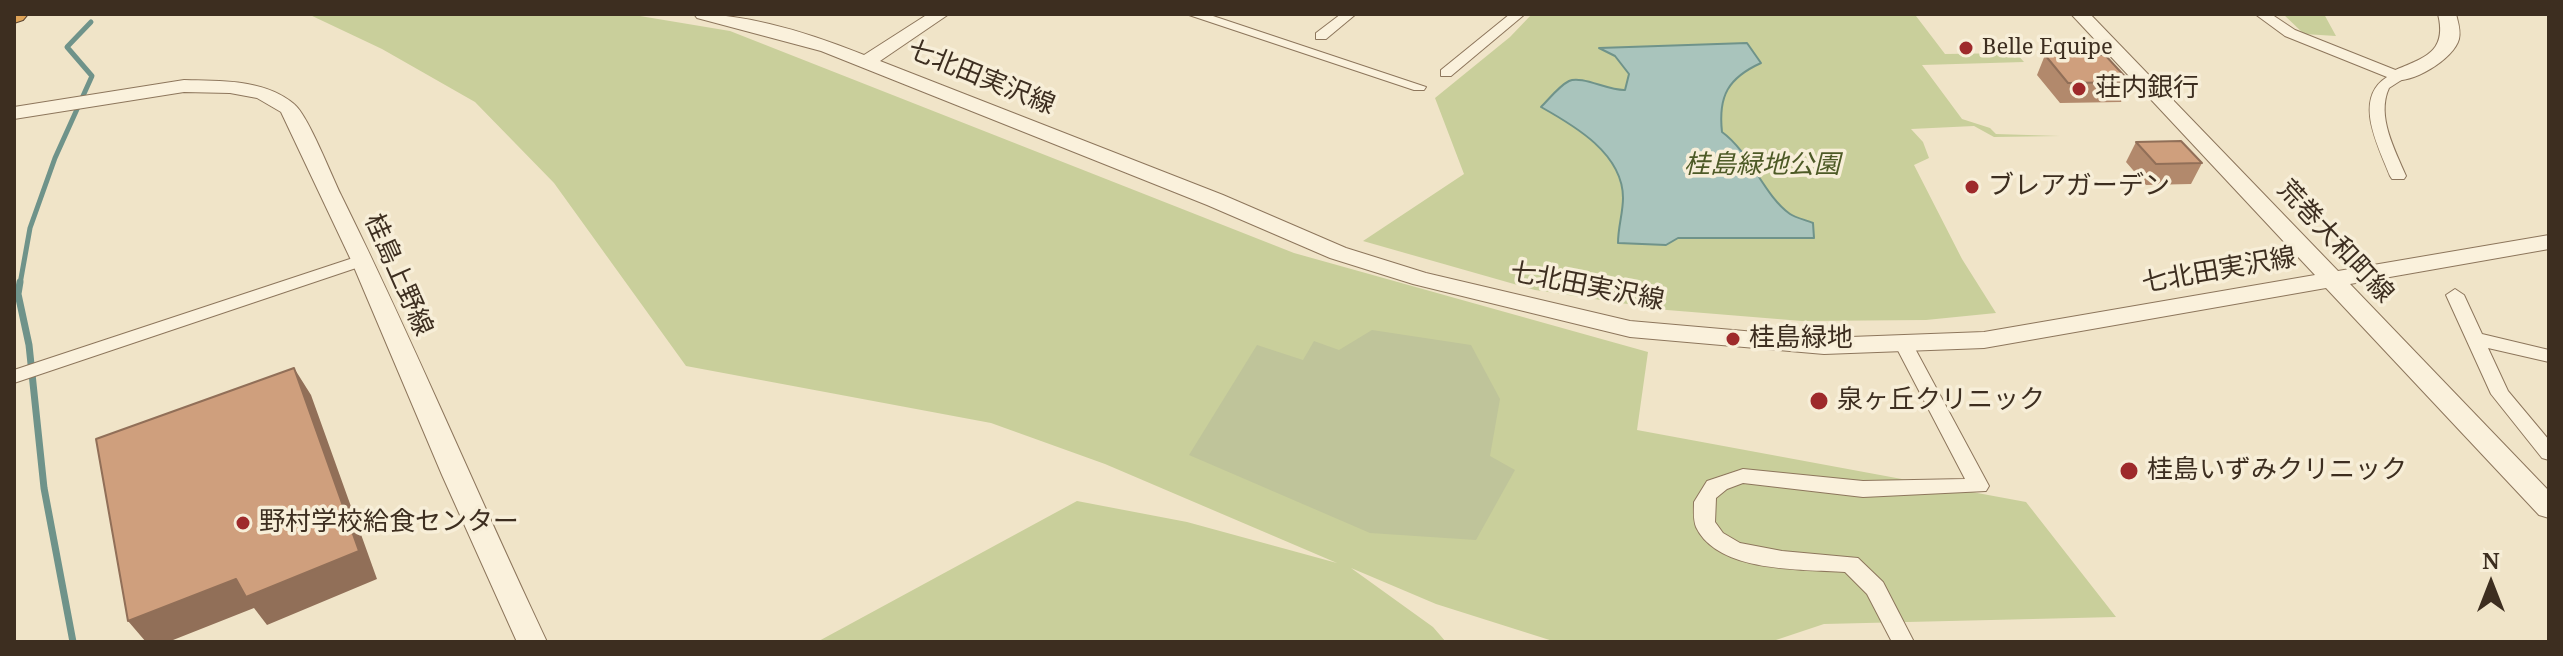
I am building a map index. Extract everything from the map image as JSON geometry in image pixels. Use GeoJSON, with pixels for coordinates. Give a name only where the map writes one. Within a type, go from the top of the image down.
{"type":"FeatureCollection","features":[{"type":"Feature","properties":{"kind":"street","name":"七北田実沢線"},"geometry":{"type":"LineString","coordinates":[[703,14],[796,37],[865,62],[1215,200],[1338,253],[1421,279],[1630,329],[1824,346],[1984,340],[2549,242]]}},
{"type":"Feature","properties":{"kind":"street"},"geometry":{"type":"LineString","coordinates":[[865,62],[940,14]]}},
{"type":"Feature","properties":{"kind":"street"},"geometry":{"type":"LineString","coordinates":[[1193,14],[1419,87]]}},
{"type":"Feature","properties":{"kind":"street"},"geometry":{"type":"LineString","coordinates":[[1321,36],[1349,14]]}},
{"type":"Feature","properties":{"kind":"street"},"geometry":{"type":"LineString","coordinates":[[1446,73],[1518,14]]}},
{"type":"Feature","properties":{"kind":"street","name":"荒巻大和町線"},"geometry":{"type":"LineString","coordinates":[[2080,14],[2548,506]]}},
{"type":"Feature","properties":{"kind":"street"},"geometry":{"type":"LineString","coordinates":[[2262,14],[2290,33],[2398,76]]}},
{"type":"Feature","properties":{"kind":"street"},"geometry":{"type":"LineString","coordinates":[[2398,176],[2380,130],[2376,103],[2382,87],[2434,59],[2448,47],[2453,28],[2447,14]]}},
{"type":"Feature","properties":{"kind":"street","name":"桂島上野線"},"geometry":{"type":"LineString","coordinates":[[14,113],[184,86],[230,87],[263,93],[289,109],[362,260],[455,475],[532,642]]}},
{"type":"Feature","properties":{"kind":"street"},"geometry":{"type":"LineString","coordinates":[[14,377],[362,260]]}},
{"type":"Feature","properties":{"kind":"street"},"geometry":{"type":"LineString","coordinates":[[2455,295],[2500,394],[2549,453]]}},
{"type":"Feature","properties":{"kind":"street"},"geometry":{"type":"LineString","coordinates":[[2476,339],[2549,356]]}},
{"type":"Feature","properties":{"kind":"street"},"geometry":{"type":"LineString","coordinates":[[1903,343],[1979,486],[1863,489],[1743,476],[1724,480],[1715,486],[1705,495],[1702,510],[1703,525],[1716,542],[1732,550],[1759,556],[1850,564],[1875,588],[1903,642]]}},
{"type":"Feature","properties":{"kind":"green space"},"geometry":{"type":"Polygon","coordinates":[[[308,14],[628,14],[730,31],[1294,253],[1648,352],[1637,430],[2026,502],[2116,617],[1824,624],[1770,642],[1556,642],[1436,604],[1351,568],[1433,627],[1446,642],[817,642],[1077,501],[1187,522],[1337,563],[1105,464],[991,423],[686,366],[554,183],[475,102],[382,49],[308,14]]]}},
{"type":"Feature","properties":{"kind":"green space","name":"桂島緑地公園"},"geometry":{"type":"Polygon","coordinates":[[[1532,14],[2005,14],[1916,16],[1945,54],[2016,53],[2024,62],[1922,65],[1962,119],[1990,128],[1996,134],[2060,136],[1994,137],[1974,126],[1911,129],[1923,142],[1929,158],[1914,165],[1962,259],[1996,313],[1926,320],[1802,321],[1667,310],[1535,290],[1363,241],[1464,174],[1435,98],[1510,37],[1532,14]]]}},
{"type":"Feature","properties":{"kind":"green space"},"geometry":{"type":"Polygon","coordinates":[[[2283,14],[2324,14],[2336,36],[2304,34],[2283,14]]]}},
{"type":"Feature","properties":{"kind":"green space"},"geometry":{"type":"Polygon","coordinates":[[[1372,330],[1471,345],[1500,399],[1490,456],[1515,470],[1476,540],[1370,533],[1189,455],[1257,345],[1303,360],[1314,341],[1339,350],[1372,330]]]}},
{"type":"Feature","properties":{"kind":"water"},"geometry":{"type":"Polygon","coordinates":[[[1747,43],[1761,63],[1740,75],[1728,90],[1722,108],[1722,132],[1741,151],[1781,206],[1792,215],[1813,223],[1814,238],[1678,238],[1666,245],[1618,243],[1623,198],[1615,168],[1595,143],[1541,107],[1569,81],[1588,81],[1625,90],[1629,74],[1615,56],[1599,48],[1747,43]]]}},
{"type":"Feature","properties":{"kind":"building"},"geometry":{"type":"Polygon","coordinates":[[[2045,55],[2105,55],[2130,82],[2068,83],[2045,55]]]}},
{"type":"Feature","properties":{"kind":"building"},"geometry":{"type":"Polygon","coordinates":[[[2181,141],[2202,163],[2156,164],[2136,142],[2181,141]]]}},
{"type":"Feature","properties":{"kind":"building","name":"野村学校給食センター"},"geometry":{"type":"Polygon","coordinates":[[[294,368],[359,551],[246,597],[236,579],[128,621],[96,439],[294,368]]]}},
{"type":"Feature","properties":{"kind":"waterway"},"geometry":{"type":"LineString","coordinates":[[20,284],[30,228],[55,158],[92,76],[67,47],[91,22]]}},
{"type":"Feature","properties":{"kind":"waterway"},"geometry":{"type":"LineString","coordinates":[[20,282],[18,294],[29,345],[44,488],[73,642]]}},
{"type":"Feature","properties":{"kind":"place","name":"Belle Equipe"},"geometry":{"type":"Point","coordinates":[1966,48]}},
{"type":"Feature","properties":{"kind":"place","name":"荘内銀行"},"geometry":{"type":"Point","coordinates":[2079,89]}},
{"type":"Feature","properties":{"kind":"place","name":"ブレアガーデン"},"geometry":{"type":"Point","coordinates":[1972,187]}},
{"type":"Feature","properties":{"kind":"place","name":"桂島緑地"},"geometry":{"type":"Point","coordinates":[1733,339]}},
{"type":"Feature","properties":{"kind":"place","name":"泉ヶ丘クリニック"},"geometry":{"type":"Point","coordinates":[1819,401]}},
{"type":"Feature","properties":{"kind":"place","name":"桂島いずみクリニック"},"geometry":{"type":"Point","coordinates":[2129,471]}},
{"type":"Feature","properties":{"kind":"place","name":"野村学校給食センター"},"geometry":{"type":"Point","coordinates":[243,523]}}]}
